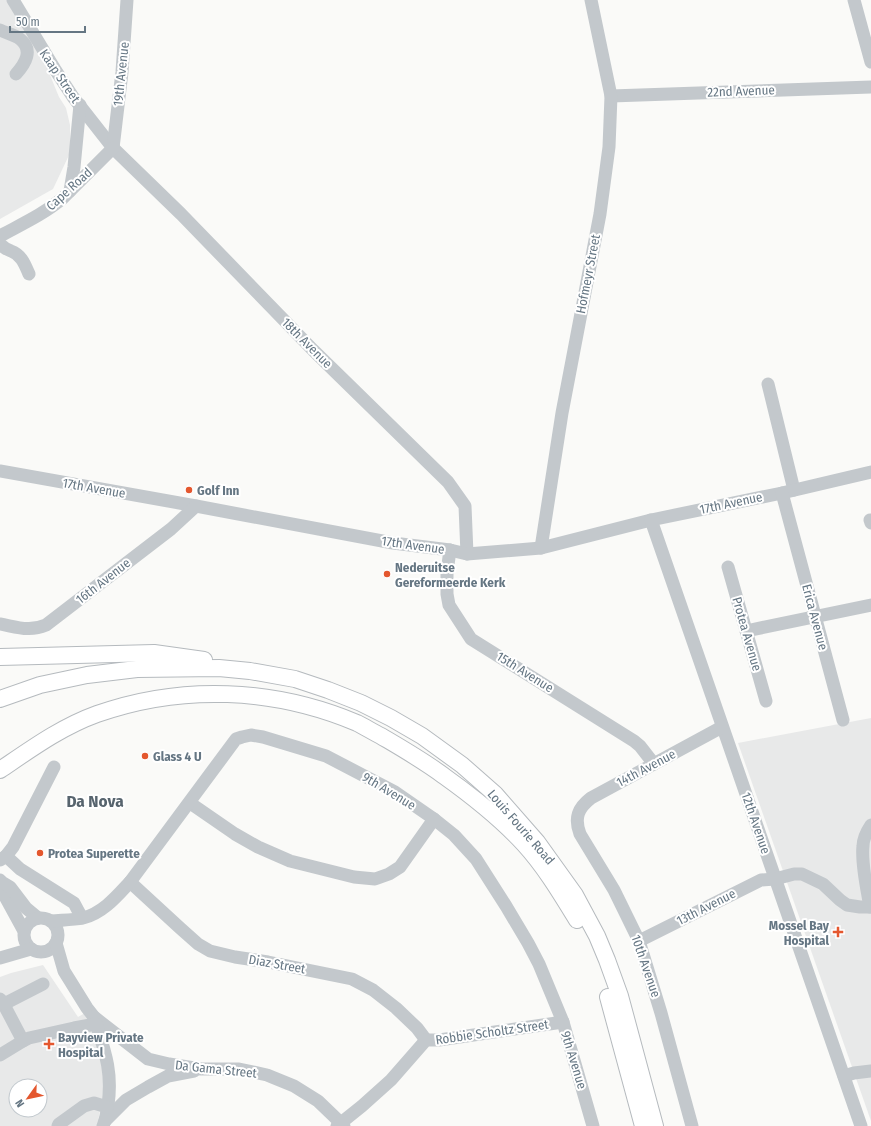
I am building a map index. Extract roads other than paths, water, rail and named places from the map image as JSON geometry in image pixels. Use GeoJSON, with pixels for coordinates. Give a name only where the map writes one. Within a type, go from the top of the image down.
{"type":"FeatureCollection","features":[{"type":"Feature","properties":{"kind":"main road"},"geometry":{"type":"LineString","coordinates":[[0,657],[154,653],[242,663],[295,679]]}},
{"type":"Feature","properties":{"kind":"main road","name":"Louis Fourie Road"},"geometry":{"type":"LineString","coordinates":[[191,668],[220,669],[294,684],[326,694],[359,707],[419,740],[457,769],[491,798],[512,821],[553,876],[578,920],[597,963],[609,998],[643,1126]]}},
{"type":"Feature","properties":{"kind":"main road","name":"Louis Fourie Road"},"geometry":{"type":"LineString","coordinates":[[0,699],[40,685],[87,675],[137,669],[219,668],[250,671],[295,679],[361,703],[422,736],[462,765],[495,794],[538,842],[575,894],[607,960],[620,996],[655,1126]]}},
{"type":"Feature","properties":{"kind":"main road"},"geometry":{"type":"LineString","coordinates":[[0,770],[40,743],[75,724],[118,708],[160,698],[204,694],[241,694],[281,700],[312,707],[365,728],[410,753],[460,787],[502,822],[525,845],[540,864],[578,920]]}},
{"type":"Feature","properties":{"kind":"street","name":"Kaap Street"},"geometry":{"type":"LineString","coordinates":[[13,0],[56,71],[112,148]]}},
{"type":"Feature","properties":{"kind":"street","name":"19th Avenue"},"geometry":{"type":"LineString","coordinates":[[112,148],[122,72],[127,0]]}},
{"type":"Feature","properties":{"kind":"street","name":"Hofmeyr Street"},"geometry":{"type":"LineString","coordinates":[[541,548],[562,412],[600,214],[609,147],[611,96],[591,0]]}},
{"type":"Feature","properties":{"kind":"street"},"geometry":{"type":"LineString","coordinates":[[854,0],[871,62]]}},
{"type":"Feature","properties":{"kind":"street"},"geometry":{"type":"LineString","coordinates":[[0,30],[19,38],[26,45],[27,55],[25,61],[23,66],[16,74]]}},
{"type":"Feature","properties":{"kind":"street","name":"22nd Avenue"},"geometry":{"type":"LineString","coordinates":[[611,96],[871,87]]}},
{"type":"Feature","properties":{"kind":"street"},"geometry":{"type":"LineString","coordinates":[[70,191],[74,167],[80,105]]}},
{"type":"Feature","properties":{"kind":"street","name":"Cape Road"},"geometry":{"type":"LineString","coordinates":[[0,236],[46,211],[63,198],[112,148]]}},
{"type":"Feature","properties":{"kind":"street","name":"18th Avenue"},"geometry":{"type":"LineString","coordinates":[[112,148],[181,214],[313,350],[448,482],[465,506],[467,554]]}},
{"type":"Feature","properties":{"kind":"street"},"geometry":{"type":"LineString","coordinates":[[0,244],[4,248],[12,251],[22,258],[29,274]]}},
{"type":"Feature","properties":{"kind":"street","name":"Erica Avenue"},"geometry":{"type":"LineString","coordinates":[[768,384],[788,492],[788,514],[843,720]]}},
{"type":"Feature","properties":{"kind":"street","name":"17th Avenue"},"geometry":{"type":"LineString","coordinates":[[0,471],[393,543],[450,550],[467,554],[541,548],[650,520],[788,492],[871,472]]}},
{"type":"Feature","properties":{"kind":"street","name":"16th Avenue"},"geometry":{"type":"LineString","coordinates":[[0,624],[28,629],[46,625],[171,529],[196,506]]}},
{"type":"Feature","properties":{"kind":"street","name":"12th Avenue"},"geometry":{"type":"LineString","coordinates":[[650,520],[861,1126]]}},
{"type":"Feature","properties":{"kind":"street","name":"15th Avenue"},"geometry":{"type":"LineString","coordinates":[[450,550],[446,594],[449,605],[471,639],[634,741],[640,746],[654,764]]}},
{"type":"Feature","properties":{"kind":"street","name":"Protea Avenue"},"geometry":{"type":"LineString","coordinates":[[728,567],[766,701]]}},
{"type":"Feature","properties":{"kind":"street"},"geometry":{"type":"LineString","coordinates":[[746,631],[871,605]]}},
{"type":"Feature","properties":{"kind":"street","name":"14th Avenue"},"geometry":{"type":"LineString","coordinates":[[577,817],[584,803],[591,798],[722,727]]}},
{"type":"Feature","properties":{"kind":"street","name":"9th Avenue"},"geometry":{"type":"LineString","coordinates":[[52,922],[82,918],[100,911],[112,900],[130,882],[236,739],[251,735],[263,737],[326,756],[395,792],[454,835],[476,859],[506,906],[539,964],[563,1022],[593,1126]]}},
{"type":"Feature","properties":{"kind":"street"},"geometry":{"type":"LineString","coordinates":[[54,767],[13,847],[3,858],[74,903],[82,918]]}},
{"type":"Feature","properties":{"kind":"street"},"geometry":{"type":"LineString","coordinates":[[190,802],[234,834],[258,847],[290,861],[354,878],[375,879],[389,874],[400,867],[434,819]]}},
{"type":"Feature","properties":{"kind":"street","name":"10th Avenue"},"geometry":{"type":"LineString","coordinates":[[577,817],[577,826],[580,834],[614,890],[639,941],[661,1013],[692,1126]]}},
{"type":"Feature","properties":{"kind":"street"},"geometry":{"type":"LineString","coordinates":[[871,825],[866,832],[862,846],[863,866],[871,907]]}},
{"type":"Feature","properties":{"kind":"street","name":"13th Avenue"},"geometry":{"type":"LineString","coordinates":[[639,941],[761,880],[775,880],[794,874],[802,874],[823,884],[847,905],[871,907]]}},
{"type":"Feature","properties":{"kind":"street"},"geometry":{"type":"LineString","coordinates":[[0,880],[10,887],[26,908],[38,918]]}},
{"type":"Feature","properties":{"kind":"street"},"geometry":{"type":"LineString","coordinates":[[0,880],[2,891],[24,933],[25,941],[36,950]]}},
{"type":"Feature","properties":{"kind":"street","name":"Diaz Street"},"geometry":{"type":"LineString","coordinates":[[130,882],[198,944],[210,950],[235,957],[290,966],[352,979],[373,990],[396,1008],[417,1028],[426,1040]]}},
{"type":"Feature","properties":{"kind":"street"},"geometry":{"type":"LineString","coordinates":[[0,954],[24,933],[29,922],[38,918],[43,918],[52,922],[58,930],[57,939],[49,950],[36,950],[0,958]]}},
{"type":"Feature","properties":{"kind":"street","name":"9th Avenue"},"geometry":{"type":"LineString","coordinates":[[57,939],[82,918]]}},
{"type":"Feature","properties":{"kind":"street","name":"Da Gama Street"},"geometry":{"type":"LineString","coordinates":[[57,939],[64,971]]}},
{"type":"Feature","properties":{"kind":"street","name":"Da Gama Street"},"geometry":{"type":"LineString","coordinates":[[36,950],[48,956],[64,971],[95,1020],[148,1059],[201,1069],[239,1069],[267,1075],[294,1086],[318,1100],[341,1125]]}},
{"type":"Feature","properties":{"kind":"street"},"geometry":{"type":"LineString","coordinates":[[23,1041],[2,1001],[43,984]]}},
{"type":"Feature","properties":{"kind":"street"},"geometry":{"type":"LineString","coordinates":[[0,1054],[23,1041],[74,1028],[95,1020],[107,1059],[110,1079],[110,1093],[104,1124]]}},
{"type":"Feature","properties":{"kind":"street","name":"Robbie Scholtz Street"},"geometry":{"type":"LineString","coordinates":[[341,1125],[391,1080],[426,1040],[439,1040],[563,1022]]}},
{"type":"Feature","properties":{"kind":"street"},"geometry":{"type":"LineString","coordinates":[[104,1124],[126,1100],[148,1086],[168,1076],[201,1069]]}},
{"type":"Feature","properties":{"kind":"street"},"geometry":{"type":"LineString","coordinates":[[844,1076],[854,1072],[871,1071]]}},
{"type":"Feature","properties":{"kind":"street"},"geometry":{"type":"LineString","coordinates":[[58,1126],[84,1106],[94,1103],[107,1107]]}},
{"type":"Feature","properties":{"kind":"place","name":"Golf Inn"},"geometry":{"type":"Point","coordinates":[189,490]}},
{"type":"Feature","properties":{"kind":"place","name":"Nederuitse Gereformeerde Kerk"},"geometry":{"type":"Point","coordinates":[387,574]}},
{"type":"Feature","properties":{"kind":"place","name":"Glass 4 U"},"geometry":{"type":"Point","coordinates":[145,756]}},
{"type":"Feature","properties":{"kind":"place","name":"Protea Superette"},"geometry":{"type":"Point","coordinates":[40,853]}},
{"type":"Feature","properties":{"kind":"place","name":"Mossel Bay Hospital"},"geometry":{"type":"Point","coordinates":[838,932]}},
{"type":"Feature","properties":{"kind":"place","name":"Bayview Private Hospital"},"geometry":{"type":"Point","coordinates":[49,1044]}},
{"type":"Feature","properties":{"kind":"district","name":"Da Nova"},"geometry":{"type":"Point","coordinates":[95,801]}}]}
